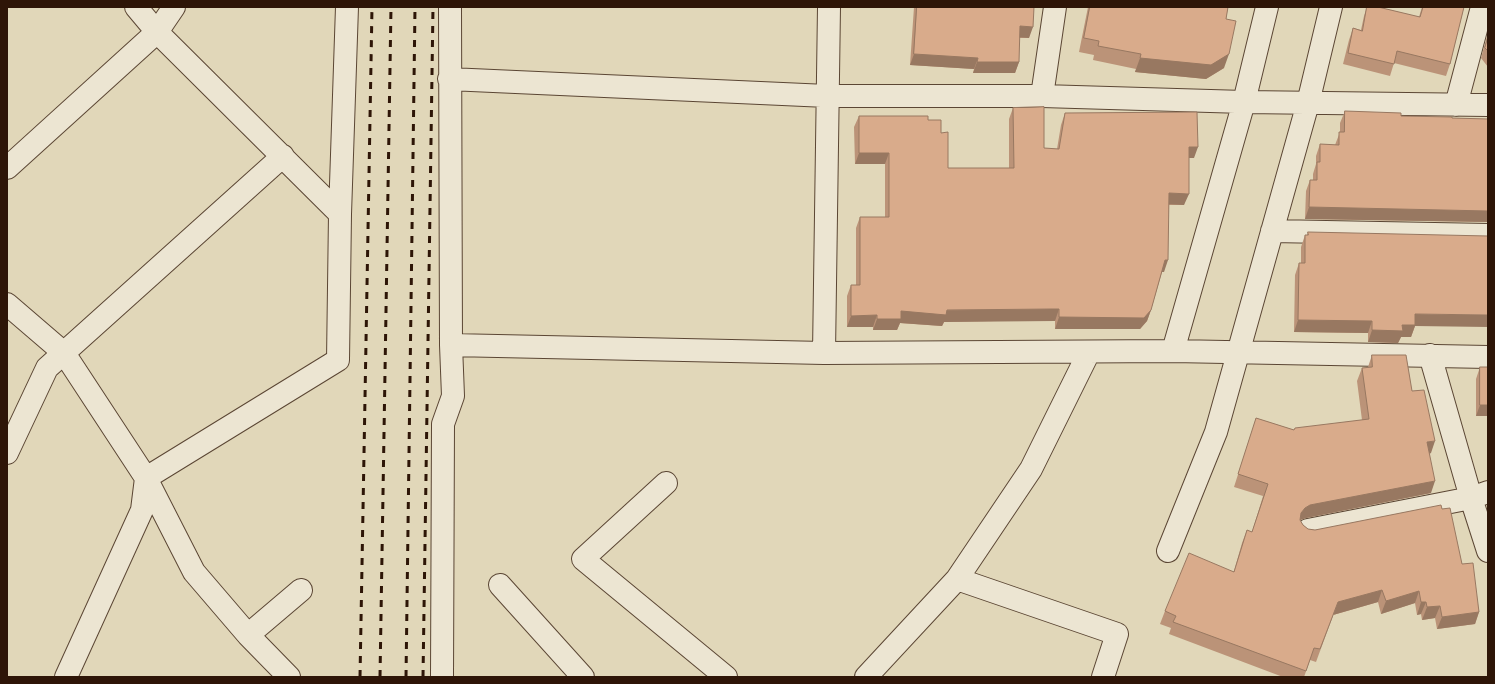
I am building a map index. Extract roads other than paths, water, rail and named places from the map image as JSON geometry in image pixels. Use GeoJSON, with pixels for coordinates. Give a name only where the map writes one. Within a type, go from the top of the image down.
{"type":"FeatureCollection","features":[{"type":"Feature","properties":{"kind":"street"},"geometry":{"type":"LineString","coordinates":[[136,7],[157,32],[340,214]]}},
{"type":"Feature","properties":{"kind":"street"},"geometry":{"type":"LineString","coordinates":[[7,168],[157,32],[174,7]]}},
{"type":"Feature","properties":{"kind":"street"},"geometry":{"type":"LineString","coordinates":[[146,478],[338,360],[340,214],[347,7]]}},
{"type":"Feature","properties":{"kind":"street"},"geometry":{"type":"LineString","coordinates":[[442,677],[443,424],[453,396],[451,345],[449,79],[450,7]]}},
{"type":"Feature","properties":{"kind":"street"},"geometry":{"type":"LineString","coordinates":[[824,353],[829,7]]}},
{"type":"Feature","properties":{"kind":"street"},"geometry":{"type":"LineString","coordinates":[[1042,96],[1055,7]]}},
{"type":"Feature","properties":{"kind":"street"},"geometry":{"type":"LineString","coordinates":[[1173,351],[1244,102],[1267,7]]}},
{"type":"Feature","properties":{"kind":"street"},"geometry":{"type":"LineString","coordinates":[[1168,551],[1216,432],[1308,103],[1331,7]]}},
{"type":"Feature","properties":{"kind":"street"},"geometry":{"type":"LineString","coordinates":[[1456,105],[1482,7]]}},
{"type":"Feature","properties":{"kind":"street"},"geometry":{"type":"LineString","coordinates":[[449,79],[827,96],[1042,96],[1244,102],[1488,105]]}},
{"type":"Feature","properties":{"kind":"street"},"geometry":{"type":"LineString","coordinates":[[7,452],[47,368],[283,156]]}},
{"type":"Feature","properties":{"kind":"street"},"geometry":{"type":"LineString","coordinates":[[1272,231],[1488,235]]}},
{"type":"Feature","properties":{"kind":"street"},"geometry":{"type":"LineString","coordinates":[[7,304],[64,353],[146,478],[194,572],[248,636],[289,677]]}},
{"type":"Feature","properties":{"kind":"street"},"geometry":{"type":"LineString","coordinates":[[451,345],[824,353],[1173,351],[1488,357]]}},
{"type":"Feature","properties":{"kind":"street"},"geometry":{"type":"LineString","coordinates":[[866,677],[957,579],[1031,469],[1089,352]]}},
{"type":"Feature","properties":{"kind":"street"},"geometry":{"type":"LineString","coordinates":[[1430,355],[1479,495],[1488,551]]}},
{"type":"Feature","properties":{"kind":"street"},"geometry":{"type":"LineString","coordinates":[[66,677],[142,510],[146,478]]}},
{"type":"Feature","properties":{"kind":"street"},"geometry":{"type":"LineString","coordinates":[[666,483],[583,559],[726,677]]}},
{"type":"Feature","properties":{"kind":"street"},"geometry":{"type":"LineString","coordinates":[[1308,530],[1479,495]]}},
{"type":"Feature","properties":{"kind":"street"},"geometry":{"type":"LineString","coordinates":[[957,579],[1117,634],[1103,677]]}},
{"type":"Feature","properties":{"kind":"street"},"geometry":{"type":"LineString","coordinates":[[500,585],[583,677]]}},
{"type":"Feature","properties":{"kind":"street"},"geometry":{"type":"LineString","coordinates":[[248,636],[302,590]]}},
{"type":"Feature","properties":{"kind":"railway"},"geometry":{"type":"LineString","coordinates":[[360,677],[372,7]]}},
{"type":"Feature","properties":{"kind":"railway"},"geometry":{"type":"LineString","coordinates":[[380,677],[391,7]]}},
{"type":"Feature","properties":{"kind":"railway"},"geometry":{"type":"LineString","coordinates":[[406,677],[415,7]]}},
{"type":"Feature","properties":{"kind":"railway"},"geometry":{"type":"LineString","coordinates":[[423,677],[433,7]]}}]}
